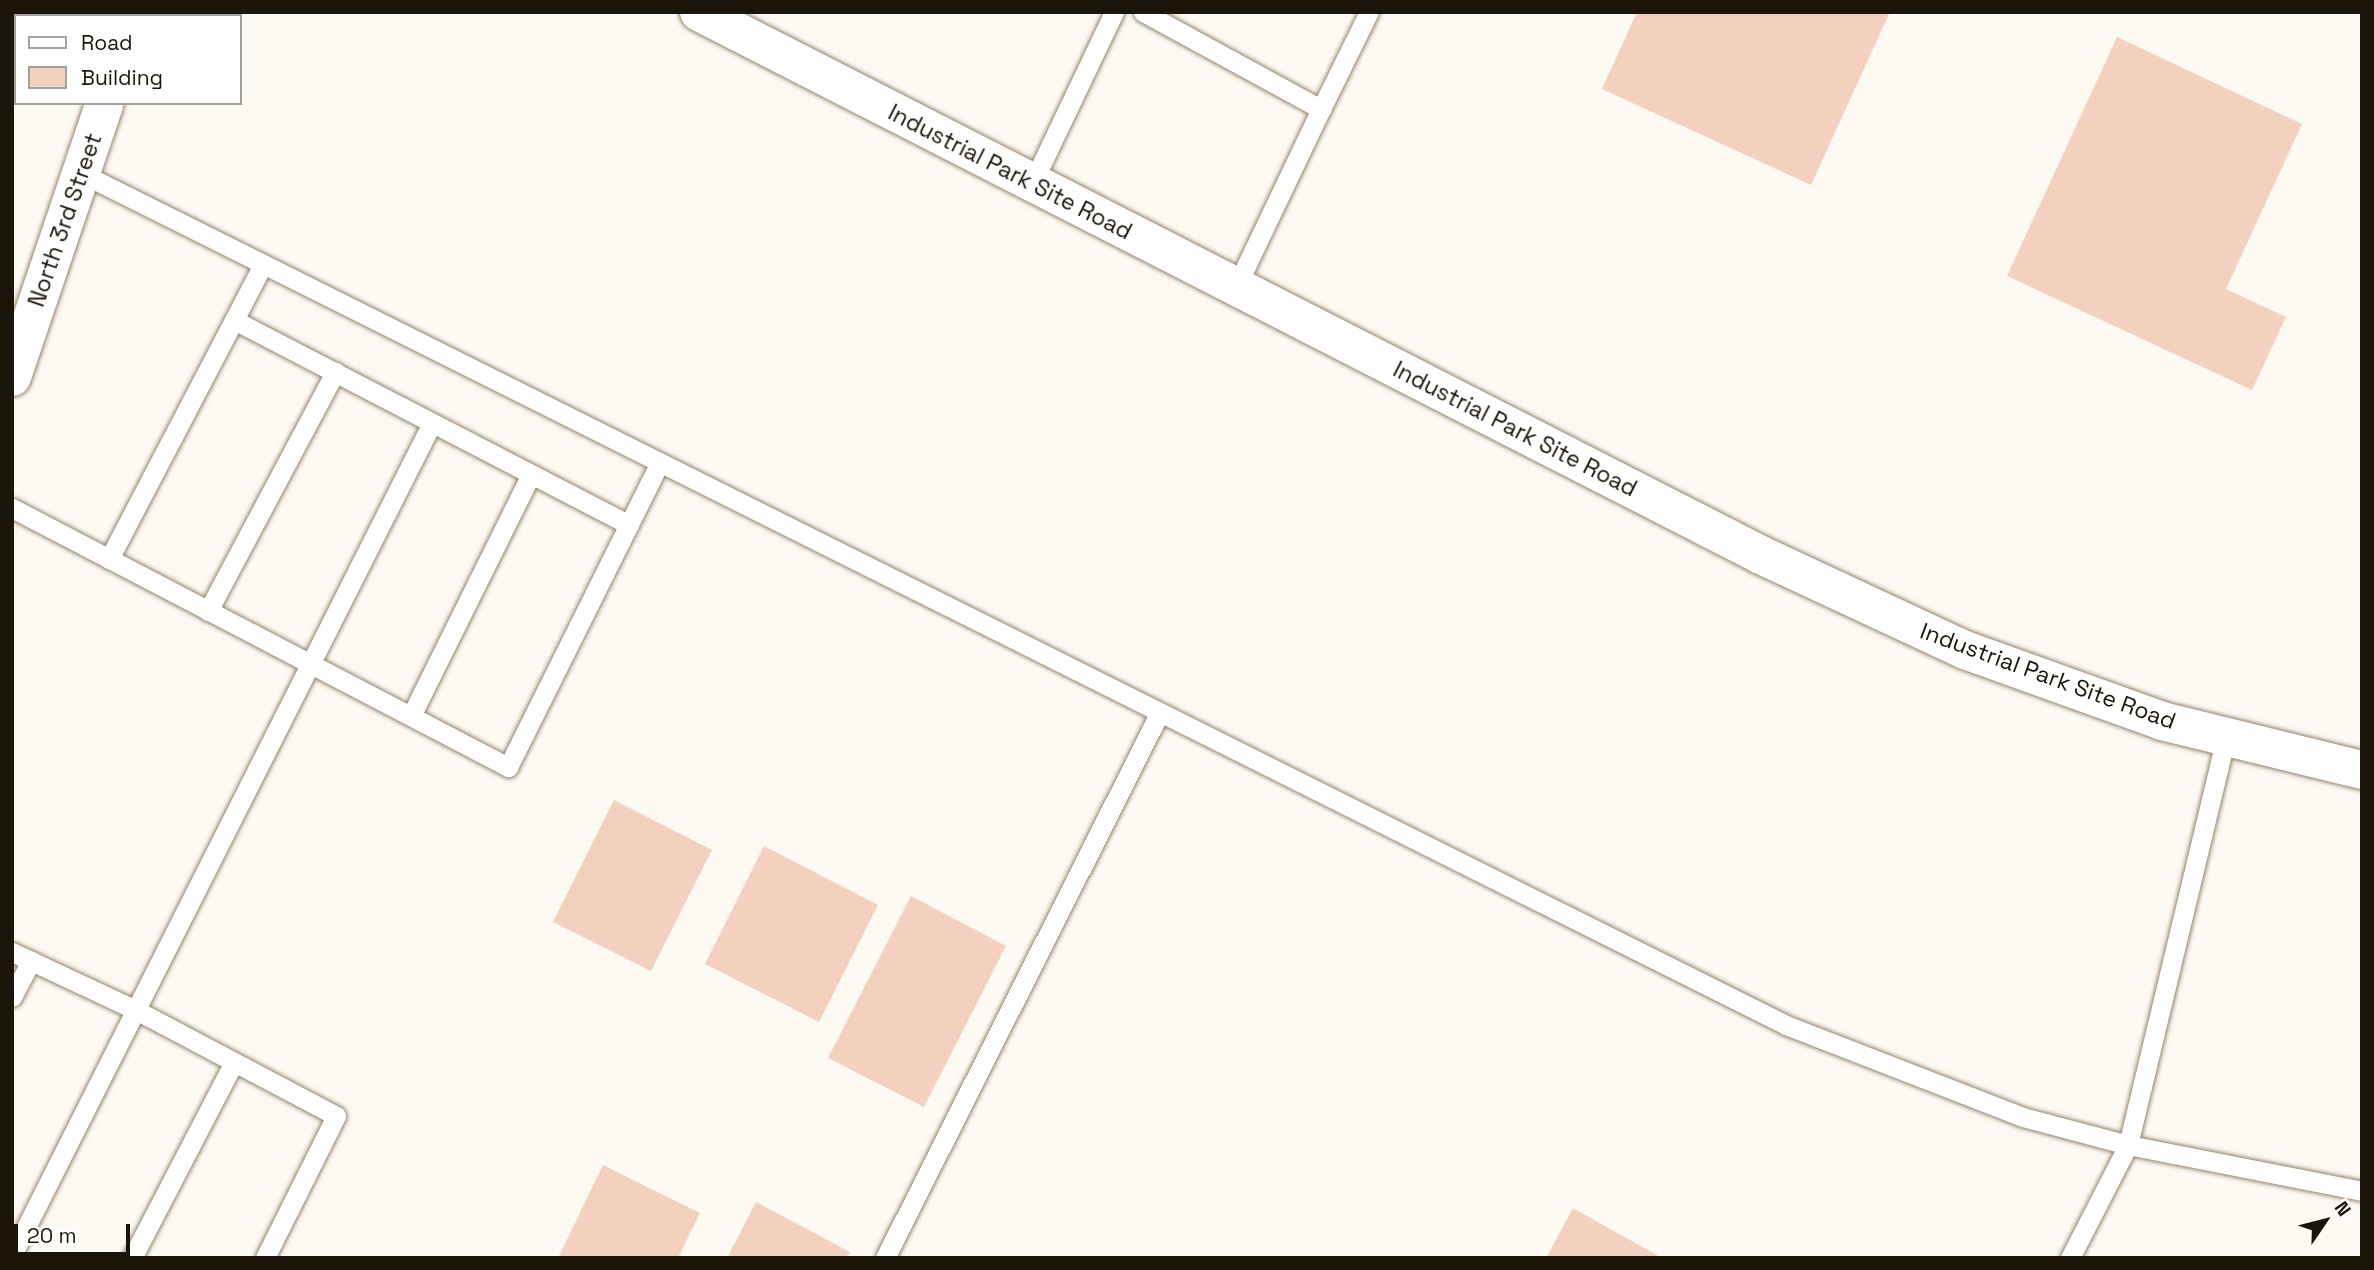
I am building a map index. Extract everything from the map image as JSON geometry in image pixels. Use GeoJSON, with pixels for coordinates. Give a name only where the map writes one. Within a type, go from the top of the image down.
{"type":"FeatureCollection","features":[{"type":"Feature","properties":{"kind":"street","name":"Industrial Park Site Road"},"geometry":{"type":"LineString","coordinates":[[699,12],[1761,555],[1965,650],[2162,721],[2362,769]]}},
{"type":"Feature","properties":{"kind":"street","name":"North 3rd Street"},"geometry":{"type":"LineString","coordinates":[[12,377],[103,105]]}},
{"type":"Feature","properties":{"kind":"lane"},"geometry":{"type":"LineString","coordinates":[[1032,184],[1114,12]]}},
{"type":"Feature","properties":{"kind":"lane"},"geometry":{"type":"LineString","coordinates":[[1143,12],[1321,109]]}},
{"type":"Feature","properties":{"kind":"lane"},"geometry":{"type":"LineString","coordinates":[[1236,287],[1369,12]]}},
{"type":"Feature","properties":{"kind":"lane"},"geometry":{"type":"LineString","coordinates":[[81,173],[1786,1025],[2023,1117],[2128,1145],[2362,1191]]}},
{"type":"Feature","properties":{"kind":"lane"},"geometry":{"type":"LineString","coordinates":[[109,559],[263,265]]}},
{"type":"Feature","properties":{"kind":"lane"},"geometry":{"type":"LineString","coordinates":[[234,320],[629,525]]}},
{"type":"Feature","properties":{"kind":"lane"},"geometry":{"type":"LineString","coordinates":[[208,611],[335,372]]}},
{"type":"Feature","properties":{"kind":"lane"},"geometry":{"type":"LineString","coordinates":[[12,1255],[432,423]]}},
{"type":"Feature","properties":{"kind":"lane"},"geometry":{"type":"LineString","coordinates":[[12,508],[508,767],[659,464]]}},
{"type":"Feature","properties":{"kind":"lane"},"geometry":{"type":"LineString","coordinates":[[411,716],[531,474]]}},
{"type":"Feature","properties":{"kind":"lane"},"geometry":{"type":"LineString","coordinates":[[885,1258],[1159,714]]}},
{"type":"Feature","properties":{"kind":"lane"},"geometry":{"type":"LineString","coordinates":[[2070,1258],[2128,1145],[2226,737]]}},
{"type":"Feature","properties":{"kind":"lane"},"geometry":{"type":"LineString","coordinates":[[12,952],[136,1010],[336,1116],[265,1258]]}},
{"type":"Feature","properties":{"kind":"lane"},"geometry":{"type":"LineString","coordinates":[[12,997],[31,961]]}},
{"type":"Feature","properties":{"kind":"lane"},"geometry":{"type":"LineString","coordinates":[[132,1258],[234,1062]]}},
{"type":"Feature","properties":{"kind":"building"},"geometry":{"type":"Polygon","coordinates":[[[1637,12],[1890,12],[1811,185],[1602,89],[1637,12]]]}},
{"type":"Feature","properties":{"kind":"building"},"geometry":{"type":"Polygon","coordinates":[[[2117,37],[2302,124],[2226,289],[2286,317],[2252,390],[2007,276],[2117,37]]]}},
{"type":"Feature","properties":{"kind":"building"},"geometry":{"type":"Polygon","coordinates":[[[614,800],[712,850],[651,971],[553,922],[614,800]]]}},
{"type":"Feature","properties":{"kind":"building"},"geometry":{"type":"Polygon","coordinates":[[[764,846],[878,905],[819,1022],[705,964],[764,846]]]}},
{"type":"Feature","properties":{"kind":"building"},"geometry":{"type":"Polygon","coordinates":[[[911,896],[1006,946],[924,1107],[828,1058],[911,896]]]}},
{"type":"Feature","properties":{"kind":"building"},"geometry":{"type":"Polygon","coordinates":[[[603,1165],[700,1213],[678,1258],[558,1258],[603,1165]]]}},
{"type":"Feature","properties":{"kind":"building"},"geometry":{"type":"Polygon","coordinates":[[[756,1202],[850,1252],[847,1258],[727,1258],[756,1202]]]}},
{"type":"Feature","properties":{"kind":"building"},"geometry":{"type":"Polygon","coordinates":[[[1573,1208],[1662,1258],[1546,1258],[1573,1208]]]}}]}
